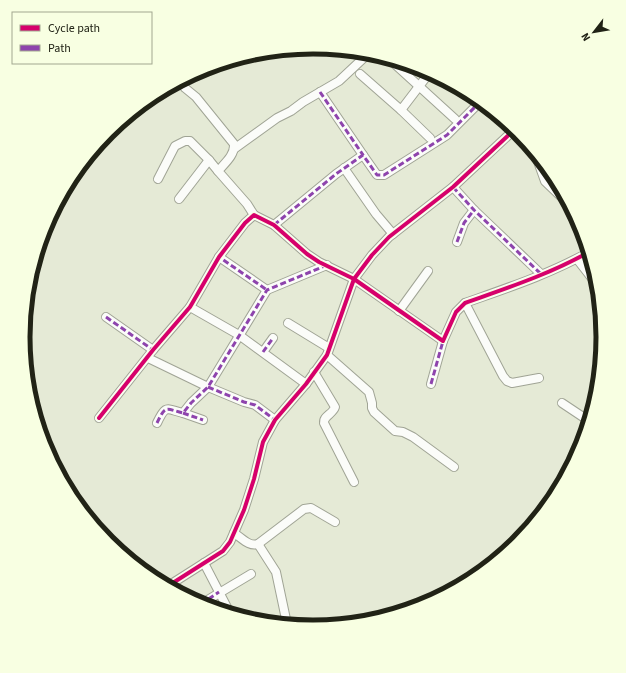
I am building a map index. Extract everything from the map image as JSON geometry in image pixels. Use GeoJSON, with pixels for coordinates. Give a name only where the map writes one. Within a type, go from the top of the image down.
{"type":"FeatureCollection","features":[{"type":"Feature","properties":{"kind":"street"},"geometry":{"type":"LineString","coordinates":[[234,149],[277,118],[339,81],[363,58]]}},
{"type":"Feature","properties":{"kind":"street"},"geometry":{"type":"LineString","coordinates":[[398,67],[455,119]]}},
{"type":"Feature","properties":{"kind":"street"},"geometry":{"type":"LineString","coordinates":[[360,74],[430,138]]}},
{"type":"Feature","properties":{"kind":"street"},"geometry":{"type":"LineString","coordinates":[[401,110],[426,78]]}},
{"type":"Feature","properties":{"kind":"street"},"geometry":{"type":"LineString","coordinates":[[183,85],[196,97],[234,144],[232,154],[218,171]]}},
{"type":"Feature","properties":{"kind":"street"},"geometry":{"type":"LineString","coordinates":[[320,92],[377,175],[384,175],[447,135],[476,106]]}},
{"type":"Feature","properties":{"kind":"street"},"geometry":{"type":"LineString","coordinates":[[173,583],[223,551],[230,542],[244,510],[263,442],[275,420],[306,384],[328,351],[354,279],[372,254],[393,234],[453,187],[510,133]]}},
{"type":"Feature","properties":{"kind":"street"},"geometry":{"type":"LineString","coordinates":[[158,179],[175,146],[185,141],[190,141],[209,160],[247,204],[254,215],[274,225],[307,254],[354,279],[443,341]]}},
{"type":"Feature","properties":{"kind":"street"},"geometry":{"type":"LineString","coordinates":[[274,225],[344,168],[364,155]]}},
{"type":"Feature","properties":{"kind":"street"},"geometry":{"type":"LineString","coordinates":[[178,199],[209,160]]}},
{"type":"Feature","properties":{"kind":"street"},"geometry":{"type":"LineString","coordinates":[[344,168],[376,214],[393,234]]}},
{"type":"Feature","properties":{"kind":"street"},"geometry":{"type":"LineString","coordinates":[[542,170],[546,181],[552,185]]}},
{"type":"Feature","properties":{"kind":"street"},"geometry":{"type":"LineString","coordinates":[[453,187],[474,210],[541,274]]}},
{"type":"Feature","properties":{"kind":"street"},"geometry":{"type":"LineString","coordinates":[[457,242],[464,223],[474,210]]}},
{"type":"Feature","properties":{"kind":"street"},"geometry":{"type":"LineString","coordinates":[[99,418],[190,306],[219,257],[245,222],[254,215]]}},
{"type":"Feature","properties":{"kind":"street"},"geometry":{"type":"LineString","coordinates":[[431,384],[443,341],[456,312],[465,303],[541,274],[584,255]]}},
{"type":"Feature","properties":{"kind":"street"},"geometry":{"type":"LineString","coordinates":[[219,257],[267,290]]}},
{"type":"Feature","properties":{"kind":"street"},"geometry":{"type":"LineString","coordinates":[[577,259],[589,275]]}},
{"type":"Feature","properties":{"kind":"street"},"geometry":{"type":"LineString","coordinates":[[183,413],[208,387],[267,290],[327,265]]}},
{"type":"Feature","properties":{"kind":"street"},"geometry":{"type":"LineString","coordinates":[[399,311],[428,272]]}},
{"type":"Feature","properties":{"kind":"street"},"geometry":{"type":"LineString","coordinates":[[465,303],[507,381],[514,383],[539,378]]}},
{"type":"Feature","properties":{"kind":"street"},"geometry":{"type":"LineString","coordinates":[[190,306],[239,335],[306,384]]}},
{"type":"Feature","properties":{"kind":"street"},"geometry":{"type":"LineString","coordinates":[[106,317],[153,350]]}},
{"type":"Feature","properties":{"kind":"street"},"geometry":{"type":"LineString","coordinates":[[288,323],[328,351],[369,392],[372,408],[378,417],[395,431],[404,432],[413,437],[454,467]]}},
{"type":"Feature","properties":{"kind":"street"},"geometry":{"type":"LineString","coordinates":[[263,352],[273,338]]}},
{"type":"Feature","properties":{"kind":"street"},"geometry":{"type":"LineString","coordinates":[[148,358],[208,387],[255,405],[275,420]]}},
{"type":"Feature","properties":{"kind":"street"},"geometry":{"type":"LineString","coordinates":[[314,372],[335,407],[334,410],[325,418],[324,423],[354,482]]}},
{"type":"Feature","properties":{"kind":"street"},"geometry":{"type":"LineString","coordinates":[[562,403],[584,418]]}},
{"type":"Feature","properties":{"kind":"street"},"geometry":{"type":"LineString","coordinates":[[157,423],[164,411],[170,408],[203,420]]}},
{"type":"Feature","properties":{"kind":"street"},"geometry":{"type":"LineString","coordinates":[[234,532],[250,544],[258,544],[304,509],[311,508],[335,522]]}},
{"type":"Feature","properties":{"kind":"street"},"geometry":{"type":"LineString","coordinates":[[258,544],[276,572],[286,618]]}},
{"type":"Feature","properties":{"kind":"street"},"geometry":{"type":"LineString","coordinates":[[204,563],[226,605]]}},
{"type":"Feature","properties":{"kind":"street"},"geometry":{"type":"LineString","coordinates":[[208,599],[251,574]]}},
{"type":"Feature","properties":{"kind":"marked path"},"geometry":{"type":"LineString","coordinates":[[320,92],[363,155]]}},
{"type":"Feature","properties":{"kind":"marked path"},"geometry":{"type":"LineString","coordinates":[[274,225],[336,174],[363,155],[377,175],[384,175],[447,135],[476,106]]}},
{"type":"Feature","properties":{"kind":"marked path"},"geometry":{"type":"LineString","coordinates":[[453,187],[474,210],[541,274]]}},
{"type":"Feature","properties":{"kind":"marked path"},"geometry":{"type":"LineString","coordinates":[[457,242],[464,223],[474,210]]}},
{"type":"Feature","properties":{"kind":"marked path"},"geometry":{"type":"LineString","coordinates":[[217,260],[219,257],[267,290]]}},
{"type":"Feature","properties":{"kind":"marked path"},"geometry":{"type":"LineString","coordinates":[[157,423],[162,413],[167,409],[183,413],[208,387],[267,290],[327,265]]}},
{"type":"Feature","properties":{"kind":"marked path"},"geometry":{"type":"LineString","coordinates":[[106,317],[153,350]]}},
{"type":"Feature","properties":{"kind":"marked path"},"geometry":{"type":"LineString","coordinates":[[263,352],[273,338]]}},
{"type":"Feature","properties":{"kind":"marked path"},"geometry":{"type":"LineString","coordinates":[[431,384],[443,341]]}},
{"type":"Feature","properties":{"kind":"marked path"},"geometry":{"type":"LineString","coordinates":[[208,387],[255,405],[275,420]]}},
{"type":"Feature","properties":{"kind":"marked path"},"geometry":{"type":"LineString","coordinates":[[183,413],[203,420]]}},
{"type":"Feature","properties":{"kind":"marked path"},"geometry":{"type":"LineString","coordinates":[[208,599],[219,592]]}},
{"type":"Feature","properties":{"kind":"cycle path"},"geometry":{"type":"LineString","coordinates":[[173,583],[223,551],[230,542],[244,510],[254,479],[263,442],[275,420],[306,384],[327,355],[354,279],[372,255],[389,237],[453,187],[510,133]]}},
{"type":"Feature","properties":{"kind":"cycle path"},"geometry":{"type":"LineString","coordinates":[[99,418],[153,350],[190,307],[219,257],[245,223],[254,215],[274,225],[307,254],[319,262],[354,279],[443,341],[456,312],[465,303],[544,274],[584,255]]}}]}
